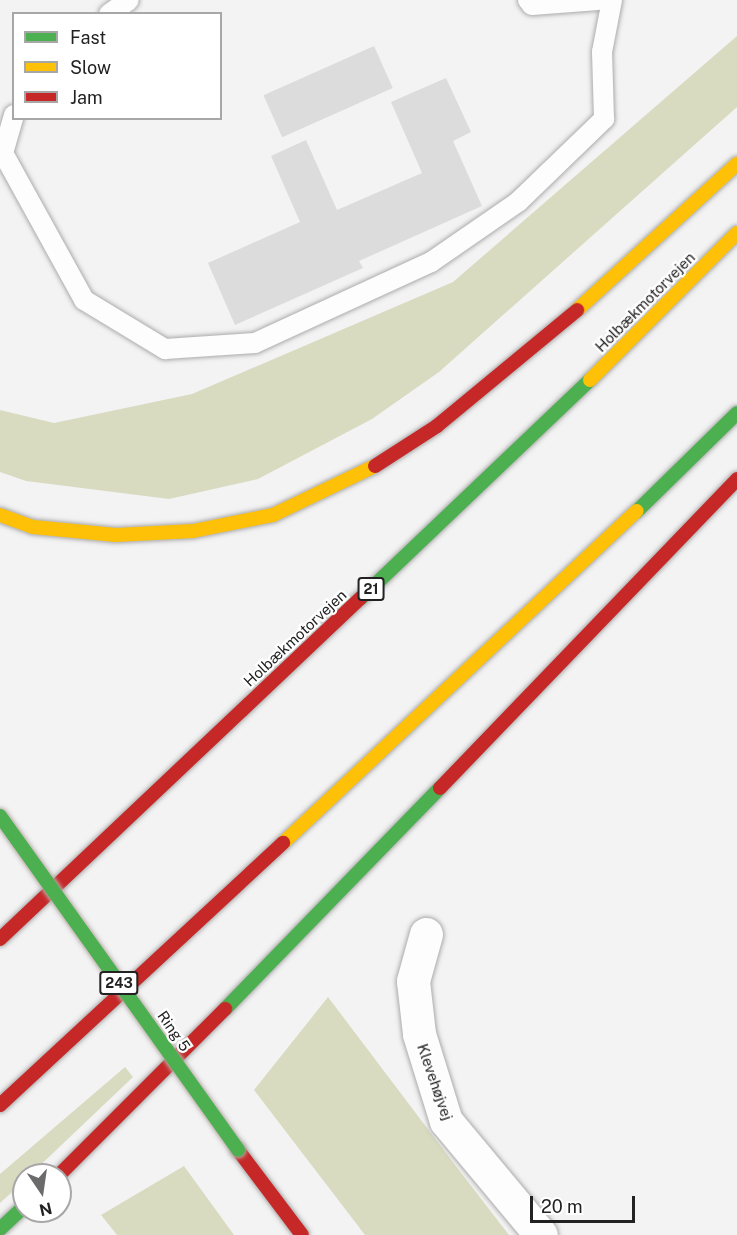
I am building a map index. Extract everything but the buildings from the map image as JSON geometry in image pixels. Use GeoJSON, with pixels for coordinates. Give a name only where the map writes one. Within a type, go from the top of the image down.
{"type":"FeatureCollection","features":[{"type":"Feature","properties":{"kind":"highway"},"geometry":{"type":"LineString","coordinates":[[0,515],[33,527],[116,536],[193,531],[273,515],[355,479],[437,426],[539,344],[737,164]]}},
{"type":"Feature","properties":{"kind":"highway","name":"Holbækmotorvejen"},"geometry":{"type":"LineString","coordinates":[[0,939],[544,426],[737,232]]}},
{"type":"Feature","properties":{"kind":"highway"},"geometry":{"type":"LineString","coordinates":[[0,1104],[544,603],[737,413]]}},
{"type":"Feature","properties":{"kind":"highway"},"geometry":{"type":"LineString","coordinates":[[71,1163],[273,962],[737,479]]}},
{"type":"Feature","properties":{"kind":"highway","name":"Ring 5"},"geometry":{"type":"LineString","coordinates":[[0,816],[238,1150],[302,1235]]}},
{"type":"Feature","properties":{"kind":"highway"},"geometry":{"type":"LineString","coordinates":[[0,1229],[12,1218]]}},
{"type":"Feature","properties":{"kind":"street","name":"Klevehøjvej"},"geometry":{"type":"LineString","coordinates":[[426,934],[412,981],[419,1034],[446,1121],[541,1235]]}},
{"type":"Feature","properties":{"kind":"lane"},"geometry":{"type":"LineString","coordinates":[[112,12],[129,0]]}},
{"type":"Feature","properties":{"kind":"lane"},"geometry":{"type":"LineString","coordinates":[[528,0],[532,5],[598,0]]}},
{"type":"Feature","properties":{"kind":"lane"},"geometry":{"type":"LineString","coordinates":[[13,120],[3,153],[84,300],[165,349],[255,343],[431,262],[518,202],[604,118],[602,52],[612,0]]}},
{"type":"Feature","properties":{"kind":"green space"},"geometry":{"type":"Polygon","coordinates":[[[737,36],[737,107],[439,372],[372,419],[258,479],[169,499],[26,481],[0,472],[0,410],[54,423],[192,394],[453,282],[737,36]]]}},
{"type":"Feature","properties":{"kind":"green space"},"geometry":{"type":"Polygon","coordinates":[[[328,997],[509,1235],[365,1235],[254,1090],[328,997]]]}},
{"type":"Feature","properties":{"kind":"green space"},"geometry":{"type":"Polygon","coordinates":[[[125,1067],[133,1077],[43,1163],[13,1163],[125,1067]]]}},
{"type":"Feature","properties":{"kind":"green space"},"geometry":{"type":"Polygon","coordinates":[[[12,1164],[12,1192],[0,1203],[0,1174],[12,1164]]]}},
{"type":"Feature","properties":{"kind":"green space"},"geometry":{"type":"Polygon","coordinates":[[[184,1166],[234,1235],[117,1235],[101,1215],[184,1166]]]}},
{"type":"Feature","properties":{"kind":"traffic: fast"},"geometry":{"type":"LineString","coordinates":[[361,598],[590,380]]}},
{"type":"Feature","properties":{"kind":"traffic: fast"},"geometry":{"type":"LineString","coordinates":[[637,511],[737,413]]}},
{"type":"Feature","properties":{"kind":"traffic: fast"},"geometry":{"type":"LineString","coordinates":[[225,1009],[440,788]]}},
{"type":"Feature","properties":{"kind":"traffic: fast"},"geometry":{"type":"LineString","coordinates":[[0,816],[238,1150]]}},
{"type":"Feature","properties":{"kind":"traffic: fast"},"geometry":{"type":"LineString","coordinates":[[0,1229],[12,1218]]}},
{"type":"Feature","properties":{"kind":"traffic: slow"},"geometry":{"type":"LineString","coordinates":[[577,310],[737,164]]}},
{"type":"Feature","properties":{"kind":"traffic: slow"},"geometry":{"type":"LineString","coordinates":[[590,380],[737,233]]}},
{"type":"Feature","properties":{"kind":"traffic: slow"},"geometry":{"type":"LineString","coordinates":[[0,515],[33,527],[116,535],[193,531],[273,515],[375,466]]}},
{"type":"Feature","properties":{"kind":"traffic: slow"},"geometry":{"type":"LineString","coordinates":[[283,843],[637,511]]}},
{"type":"Feature","properties":{"kind":"traffic: jam"},"geometry":{"type":"LineString","coordinates":[[375,466],[437,426],[577,310]]}},
{"type":"Feature","properties":{"kind":"traffic: jam"},"geometry":{"type":"LineString","coordinates":[[440,788],[737,479]]}},
{"type":"Feature","properties":{"kind":"traffic: jam"},"geometry":{"type":"LineString","coordinates":[[0,939],[361,598]]}},
{"type":"Feature","properties":{"kind":"traffic: jam"},"geometry":{"type":"LineString","coordinates":[[0,1105],[283,843]]}},
{"type":"Feature","properties":{"kind":"traffic: jam"},"geometry":{"type":"LineString","coordinates":[[71,1163],[225,1009]]}},
{"type":"Feature","properties":{"kind":"traffic: jam"},"geometry":{"type":"LineString","coordinates":[[238,1150],[302,1235]]}}]}
